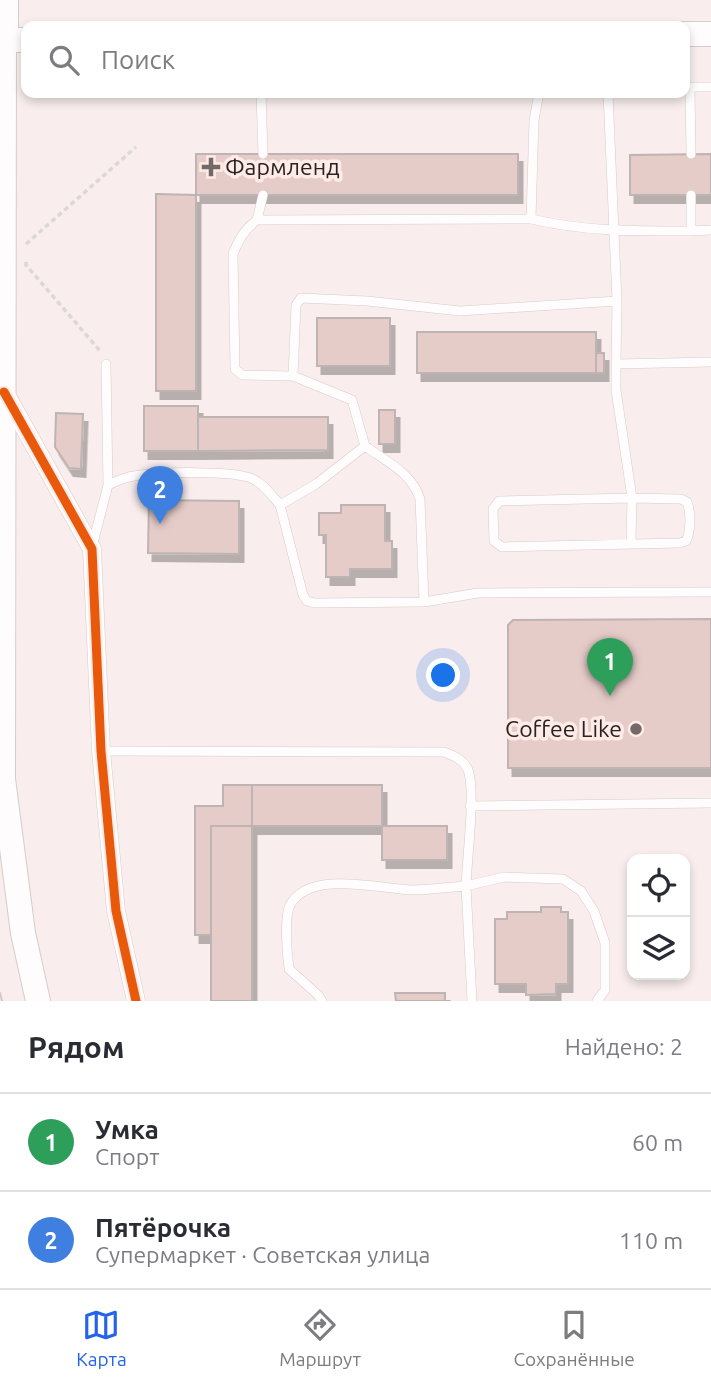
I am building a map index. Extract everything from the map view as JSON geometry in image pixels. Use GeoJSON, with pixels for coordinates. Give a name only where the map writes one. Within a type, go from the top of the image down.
{"type":"FeatureCollection","features":[{"type":"Feature","properties":{"kind":"main road"},"geometry":{"type":"LineString","coordinates":[[4,0],[10,40],[4,392],[3,779],[23,933],[38,1001]]}},
{"type":"Feature","properties":{"kind":"main road"},"geometry":{"type":"LineString","coordinates":[[690,34],[711,34]]}},
{"type":"Feature","properties":{"kind":"street"},"geometry":{"type":"LineString","coordinates":[[4,392],[92,549],[102,751],[116,911],[136,1001]]}},
{"type":"Feature","properties":{"kind":"lane"},"geometry":{"type":"LineString","coordinates":[[690,87],[711,87]]}},
{"type":"Feature","properties":{"kind":"lane"},"geometry":{"type":"LineString","coordinates":[[261,98],[263,153]]}},
{"type":"Feature","properties":{"kind":"lane"},"geometry":{"type":"LineString","coordinates":[[531,219],[534,120],[538,98]]}},
{"type":"Feature","properties":{"kind":"lane"},"geometry":{"type":"LineString","coordinates":[[608,98],[617,301],[615,390],[632,498],[631,542]]}},
{"type":"Feature","properties":{"kind":"lane"},"geometry":{"type":"LineString","coordinates":[[688,98],[691,155]]}},
{"type":"Feature","properties":{"kind":"lane"},"geometry":{"type":"LineString","coordinates":[[257,220],[263,195]]}},
{"type":"Feature","properties":{"kind":"lane"},"geometry":{"type":"LineString","coordinates":[[691,195],[691,231]]}},
{"type":"Feature","properties":{"kind":"lane"},"geometry":{"type":"LineString","coordinates":[[424,602],[420,499],[416,486],[409,476],[365,446],[352,400],[293,376],[242,375],[234,369],[233,254],[246,228],[257,220],[531,219],[566,227],[613,232],[711,230]]}},
{"type":"Feature","properties":{"kind":"lane"},"geometry":{"type":"LineString","coordinates":[[293,376],[296,305],[301,298],[366,301],[460,312],[617,301]]}},
{"type":"Feature","properties":{"kind":"lane"},"geometry":{"type":"LineString","coordinates":[[617,364],[711,362]]}},
{"type":"Feature","properties":{"kind":"lane"},"geometry":{"type":"LineString","coordinates":[[92,549],[108,485],[106,364]]}},
{"type":"Feature","properties":{"kind":"lane"},"geometry":{"type":"LineString","coordinates":[[280,505],[316,484],[365,446]]}},
{"type":"Feature","properties":{"kind":"lane"},"geometry":{"type":"LineString","coordinates":[[108,485],[125,478],[149,474],[239,475],[253,479],[280,505],[303,595],[307,601],[314,603],[424,602],[478,593],[711,592]]}},
{"type":"Feature","properties":{"kind":"lane"},"geometry":{"type":"LineString","coordinates":[[502,500],[684,500],[689,508],[689,535],[686,541],[631,542],[498,546],[493,538],[493,509],[496,503],[502,500]]}},
{"type":"Feature","properties":{"kind":"lane"},"geometry":{"type":"LineString","coordinates":[[102,751],[444,752],[457,757],[469,773],[466,886],[472,1001]]}},
{"type":"Feature","properties":{"kind":"lane"},"geometry":{"type":"LineString","coordinates":[[470,806],[711,803]]}},
{"type":"Feature","properties":{"kind":"lane"},"geometry":{"type":"LineString","coordinates":[[322,1001],[289,970],[287,916],[290,905],[307,890],[321,885],[344,884],[412,890],[466,886],[504,877],[563,879],[581,891],[594,911],[605,943],[605,990],[597,1001]]}},
{"type":"Feature","properties":{"kind":"path"},"geometry":{"type":"LineString","coordinates":[[106,364],[102,353],[26,265],[26,242],[136,147]]}},
{"type":"Feature","properties":{"kind":"building"},"geometry":{"type":"Polygon","coordinates":[[[196,154],[518,154],[518,195],[196,195],[196,154]]]}},
{"type":"Feature","properties":{"kind":"building"},"geometry":{"type":"Polygon","coordinates":[[[711,154],[711,195],[630,195],[630,155],[711,154]]]}},
{"type":"Feature","properties":{"kind":"building"},"geometry":{"type":"Polygon","coordinates":[[[156,194],[196,195],[196,391],[156,391],[156,194]]]}},
{"type":"Feature","properties":{"kind":"building"},"geometry":{"type":"Polygon","coordinates":[[[317,318],[390,318],[390,366],[317,366],[317,318]]]}},
{"type":"Feature","properties":{"kind":"building"},"geometry":{"type":"Polygon","coordinates":[[[417,332],[596,332],[596,373],[417,373],[417,332]]]}},
{"type":"Feature","properties":{"kind":"building"},"geometry":{"type":"Polygon","coordinates":[[[596,353],[604,353],[604,373],[596,373],[596,353]]]}},
{"type":"Feature","properties":{"kind":"building"},"geometry":{"type":"Polygon","coordinates":[[[144,406],[198,406],[198,451],[144,451],[144,406]]]}},
{"type":"Feature","properties":{"kind":"building"},"geometry":{"type":"Polygon","coordinates":[[[379,410],[395,410],[395,444],[379,444],[379,410]]]}},
{"type":"Feature","properties":{"kind":"building"},"geometry":{"type":"Polygon","coordinates":[[[56,413],[83,414],[81,469],[69,468],[55,447],[56,413]]]}},
{"type":"Feature","properties":{"kind":"building"},"geometry":{"type":"Polygon","coordinates":[[[198,417],[328,417],[328,450],[198,451],[198,417]]]}},
{"type":"Feature","properties":{"kind":"building"},"geometry":{"type":"Polygon","coordinates":[[[149,500],[239,501],[239,554],[148,553],[149,500]]]}},
{"type":"Feature","properties":{"kind":"building"},"geometry":{"type":"Polygon","coordinates":[[[341,505],[385,505],[385,541],[392,541],[392,569],[350,569],[350,577],[326,577],[326,535],[319,535],[319,513],[341,513],[341,505]]]}},
{"type":"Feature","properties":{"kind":"building"},"geometry":{"type":"Polygon","coordinates":[[[711,619],[711,768],[508,768],[508,625],[513,620],[711,619]]]}},
{"type":"Feature","properties":{"kind":"building"},"geometry":{"type":"Polygon","coordinates":[[[223,785],[252,785],[252,826],[211,826],[211,935],[195,935],[195,806],[223,806],[223,785]]]}},
{"type":"Feature","properties":{"kind":"building"},"geometry":{"type":"Polygon","coordinates":[[[252,785],[382,785],[382,826],[252,826],[252,785]]]}},
{"type":"Feature","properties":{"kind":"building"},"geometry":{"type":"Polygon","coordinates":[[[211,826],[252,826],[252,1001],[211,1001],[211,826]]]}},
{"type":"Feature","properties":{"kind":"building"},"geometry":{"type":"Polygon","coordinates":[[[382,826],[447,826],[447,860],[382,860],[382,826]]]}},
{"type":"Feature","properties":{"kind":"building"},"geometry":{"type":"Polygon","coordinates":[[[541,907],[561,907],[561,912],[568,912],[568,984],[556,984],[556,994],[526,995],[526,984],[495,984],[495,919],[507,919],[507,912],[541,912],[541,907]]]}},
{"type":"Feature","properties":{"kind":"building"},"geometry":{"type":"Polygon","coordinates":[[[395,993],[445,993],[445,1001],[396,1001],[395,993]]]}},
{"type":"Feature","properties":{"kind":"tram line"},"geometry":{"type":"LineString","coordinates":[[0,993],[2,1001]]}},
{"type":"Feature","properties":{"kind":"cycle path"},"geometry":{"type":"LineString","coordinates":[[4,392],[92,549],[101,751],[116,911],[136,1001]]}},
{"type":"Feature","properties":{"kind":"place","name":"Фармленд"},"geometry":{"type":"Point","coordinates":[211,167]}},
{"type":"Feature","properties":{"kind":"place","name":"Пятёрочка"},"geometry":{"type":"Point","coordinates":[160,524]}},
{"type":"Feature","properties":{"kind":"place","name":"Умка"},"geometry":{"type":"Point","coordinates":[610,696]}},
{"type":"Feature","properties":{"kind":"place","name":"Coffee Like"},"geometry":{"type":"Point","coordinates":[636,729]}}]}
